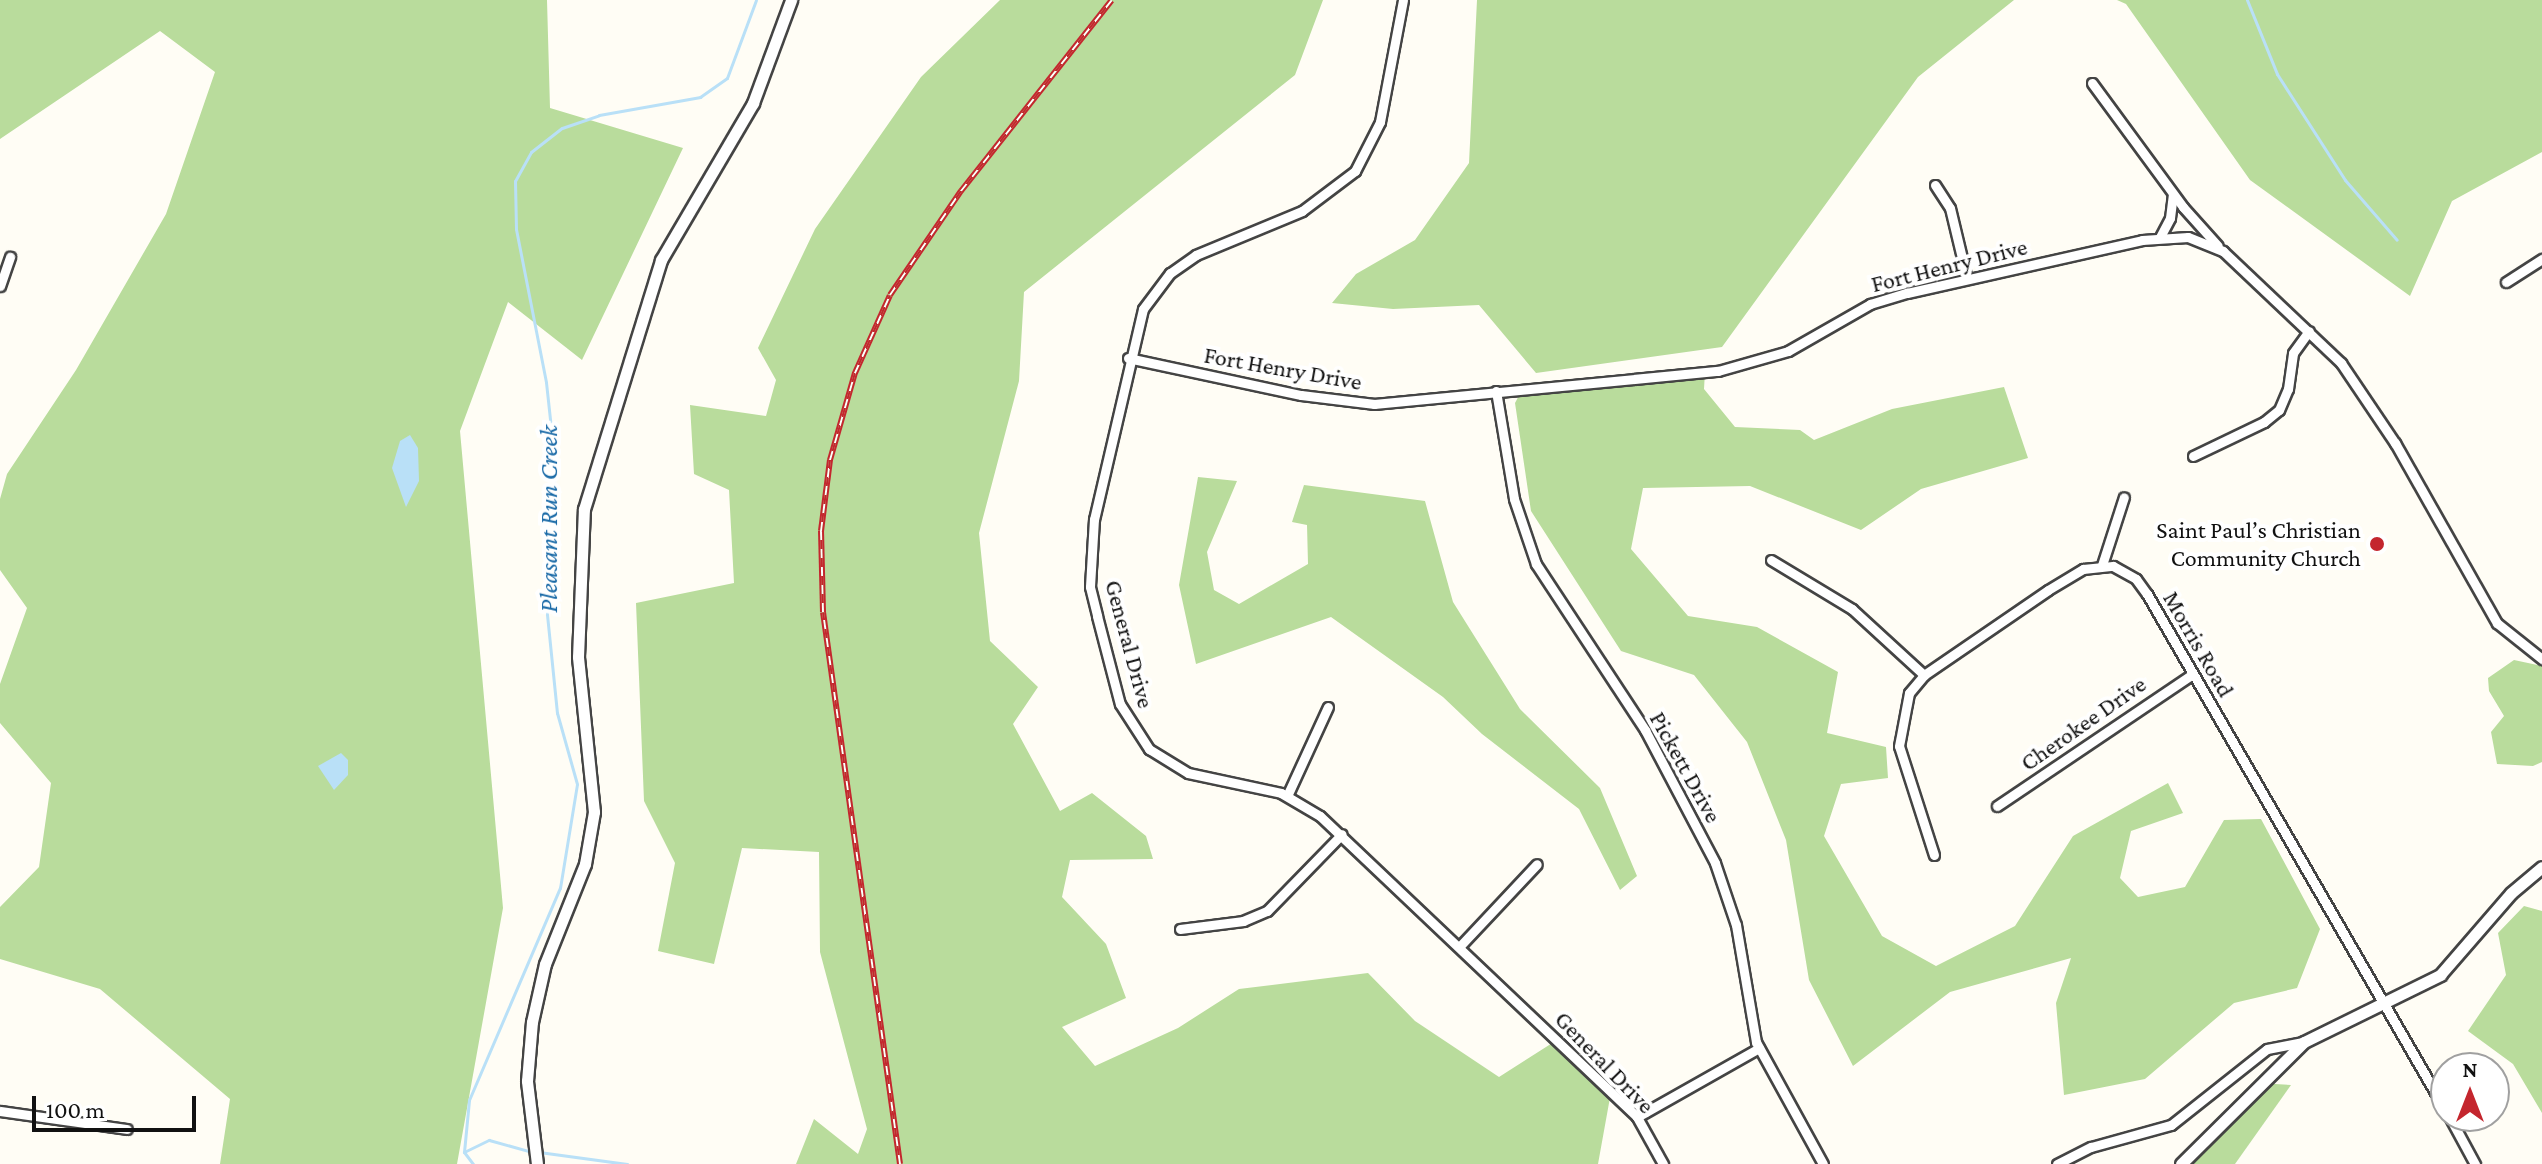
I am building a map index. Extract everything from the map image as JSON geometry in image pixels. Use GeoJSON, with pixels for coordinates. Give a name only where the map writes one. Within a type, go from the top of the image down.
{"type":"FeatureCollection","features":[{"type":"Feature","properties":{"kind":"street"},"geometry":{"type":"LineString","coordinates":[[537,1164],[527,1081],[532,1022],[545,964],[585,864],[594,812],[578,657],[586,499],[661,260],[753,103],[791,0]]}},
{"type":"Feature","properties":{"kind":"street","name":"General Drive"},"geometry":{"type":"LineString","coordinates":[[1403,0],[1380,122],[1355,171],[1302,211],[1196,255],[1170,273],[1143,309],[1128,358],[1090,545],[1090,587],[1120,704],[1149,749],[1176,768],[1287,796],[1342,834],[1637,1117],[1663,1164]]}},
{"type":"Feature","properties":{"kind":"street"},"geometry":{"type":"LineString","coordinates":[[2092,83],[2173,194],[2223,251]]}},
{"type":"Feature","properties":{"kind":"street"},"geometry":{"type":"LineString","coordinates":[[1935,185],[1950,208],[1967,279]]}},
{"type":"Feature","properties":{"kind":"street"},"geometry":{"type":"LineString","coordinates":[[2160,237],[2168,227],[2173,194]]}},
{"type":"Feature","properties":{"kind":"street","name":"Fort Henry Drive"},"geometry":{"type":"LineString","coordinates":[[1128,358],[1343,402],[1403,403],[1739,368],[1788,351],[1870,304],[1967,279],[2160,237],[2188,237],[2223,251],[2309,331],[2362,390],[2497,623],[2542,659]]}},
{"type":"Feature","properties":{"kind":"street"},"geometry":{"type":"LineString","coordinates":[[0,286],[10,257]]}},
{"type":"Feature","properties":{"kind":"street"},"geometry":{"type":"LineString","coordinates":[[2506,282],[2542,259]]}},
{"type":"Feature","properties":{"kind":"street"},"geometry":{"type":"LineString","coordinates":[[2193,456],[2272,417],[2285,399],[2293,353],[2309,331]]}},
{"type":"Feature","properties":{"kind":"street","name":"Pickett Drive"},"geometry":{"type":"LineString","coordinates":[[1496,391],[1514,499],[1536,564],[1645,730],[1715,863],[1736,925],[1759,1048],[1823,1164]]}},
{"type":"Feature","properties":{"kind":"street"},"geometry":{"type":"LineString","coordinates":[[1934,855],[1899,746],[1902,709],[1924,675],[2048,590],[2102,565],[2124,497]]}},
{"type":"Feature","properties":{"kind":"street"},"geometry":{"type":"LineString","coordinates":[[1771,560],[1852,609],[1924,675]]}},
{"type":"Feature","properties":{"kind":"street","name":"Morris Road"},"geometry":{"type":"LineString","coordinates":[[2102,565],[2136,579],[2430,1085]]}},
{"type":"Feature","properties":{"kind":"street","name":"Cherokee Drive"},"geometry":{"type":"LineString","coordinates":[[1997,806],[2193,674]]}},
{"type":"Feature","properties":{"kind":"street"},"geometry":{"type":"LineString","coordinates":[[1287,796],[1328,707]]}},
{"type":"Feature","properties":{"kind":"street"},"geometry":{"type":"LineString","coordinates":[[1180,929],[1243,921],[1267,911],[1342,834]]}},
{"type":"Feature","properties":{"kind":"street"},"geometry":{"type":"LineString","coordinates":[[1460,946],[1537,864]]}},
{"type":"Feature","properties":{"kind":"street"},"geometry":{"type":"LineString","coordinates":[[2057,1164],[2091,1147],[2171,1125],[2267,1049],[2304,1042],[2440,975],[2511,893],[2542,867]]}},
{"type":"Feature","properties":{"kind":"street"},"geometry":{"type":"LineString","coordinates":[[2181,1164],[2304,1042]]}},
{"type":"Feature","properties":{"kind":"street"},"geometry":{"type":"LineString","coordinates":[[1637,1117],[1759,1048]]}},
{"type":"Feature","properties":{"kind":"street"},"geometry":{"type":"LineString","coordinates":[[0,1111],[127,1129]]}},
{"type":"Feature","properties":{"kind":"street","name":"Morris Road"},"geometry":{"type":"LineString","coordinates":[[2457,1132],[2475,1164]]}},
{"type":"Feature","properties":{"kind":"green space"},"geometry":{"type":"Polygon","coordinates":[[[0,0],[547,0],[550,108],[683,148],[582,360],[508,302],[460,431],[503,908],[457,1164],[220,1164],[230,1099],[100,989],[0,959],[0,907],[39,867],[51,783],[0,723],[0,684],[27,608],[0,570],[0,499],[7,474],[76,370],[166,214],[215,72],[160,31],[0,139],[0,0]]]}},
{"type":"Feature","properties":{"kind":"green space"},"geometry":{"type":"Polygon","coordinates":[[[1000,0],[1323,0],[1295,75],[1024,292],[1019,381],[979,533],[990,641],[1038,687],[1013,724],[1060,811],[1092,793],[1146,836],[1153,859],[1070,860],[1062,897],[1106,944],[1126,998],[1062,1027],[1095,1066],[1178,1028],[1239,989],[1368,973],[1415,1021],[1499,1077],[1557,1040],[1611,1092],[1598,1164],[796,1164],[814,1119],[858,1154],[867,1129],[820,952],[819,852],[742,848],[714,964],[658,951],[675,863],[644,801],[636,603],[734,583],[729,490],[694,474],[690,405],[766,416],[776,380],[758,348],[815,229],[921,77],[1000,0]]]}},
{"type":"Feature","properties":{"kind":"green space"},"geometry":{"type":"Polygon","coordinates":[[[1477,0],[2014,0],[1918,77],[1722,347],[1536,373],[1479,305],[1393,309],[1332,303],[1356,274],[1415,240],[1469,163],[1477,0]]]}},
{"type":"Feature","properties":{"kind":"green space"},"geometry":{"type":"Polygon","coordinates":[[[2117,0],[2542,0],[2542,152],[2452,201],[2410,296],[2250,180],[2126,4],[2117,0]]]}},
{"type":"Feature","properties":{"kind":"green space"},"geometry":{"type":"Polygon","coordinates":[[[1705,372],[1704,389],[1735,427],[1800,430],[1814,440],[1892,409],[2004,387],[2028,458],[1921,489],[1861,530],[1750,486],[1643,488],[1631,549],[1688,616],[1757,627],[1838,672],[1827,733],[1886,747],[1888,778],[1841,784],[1824,836],[1882,936],[1936,966],[2015,926],[2073,836],[2168,783],[2183,813],[2131,831],[2120,878],[2138,897],[2185,887],[2224,820],[2261,819],[2320,929],[2297,988],[2234,1003],[2145,1079],[2064,1095],[2056,1003],[2071,958],[1950,992],[1853,1066],[1809,980],[1786,840],[1747,742],[1694,675],[1621,651],[1531,511],[1515,403],[1523,388],[1705,372]]]}},
{"type":"Feature","properties":{"kind":"green space"},"geometry":{"type":"Polygon","coordinates":[[[1198,477],[1237,481],[1207,552],[1214,590],[1239,604],[1308,564],[1307,525],[1292,522],[1304,485],[1425,501],[1453,602],[1520,709],[1600,788],[1637,876],[1620,890],[1579,809],[1482,734],[1443,697],[1331,617],[1196,664],[1179,585],[1198,477]]]}},
{"type":"Feature","properties":{"kind":"green space"},"geometry":{"type":"Polygon","coordinates":[[[2514,660],[2542,666],[2542,762],[2533,766],[2497,764],[2491,732],[2504,716],[2489,691],[2488,678],[2514,660]]]}},
{"type":"Feature","properties":{"kind":"green space"},"geometry":{"type":"Polygon","coordinates":[[[2524,906],[2542,911],[2542,1113],[2510,1062],[2510,1052],[2497,1052],[2468,1031],[2506,975],[2498,933],[2524,906]]]}},
{"type":"Feature","properties":{"kind":"green space"},"geometry":{"type":"Polygon","coordinates":[[[2258,1083],[2291,1085],[2235,1164],[2181,1164],[2258,1083]]]}},
{"type":"Feature","properties":{"kind":"water"},"geometry":{"type":"Polygon","coordinates":[[[410,435],[418,448],[419,481],[406,507],[392,468],[400,441],[410,435]]]}},
{"type":"Feature","properties":{"kind":"water"},"geometry":{"type":"Polygon","coordinates":[[[341,753],[348,760],[348,775],[334,790],[318,766],[341,753]]]}},
{"type":"Feature","properties":{"kind":"waterway","name":"Pleasant Run Creek"},"geometry":{"type":"LineString","coordinates":[[473,1164],[464,1152],[469,1100],[560,888],[577,784],[557,713],[545,594],[554,525],[554,456],[546,382],[516,229],[515,181],[531,152],[562,128],[599,115],[700,97],[727,78],[756,0]]}},
{"type":"Feature","properties":{"kind":"waterway"},"geometry":{"type":"LineString","coordinates":[[2247,0],[2277,74],[2345,180],[2397,240]]}},
{"type":"Feature","properties":{"kind":"waterway"},"geometry":{"type":"LineString","coordinates":[[464,1152],[489,1140],[532,1152]]}},
{"type":"Feature","properties":{"kind":"waterway"},"geometry":{"type":"LineString","coordinates":[[539,1152],[627,1164]]}},
{"type":"Feature","properties":{"kind":"railway"},"geometry":{"type":"LineString","coordinates":[[900,1164],[823,612],[821,531],[830,460],[855,373],[890,295],[961,191],[1112,0]]}},
{"type":"Feature","properties":{"kind":"place","name":"Saint Paul’s Christian Community Church"},"geometry":{"type":"Point","coordinates":[2377,544]}}]}
